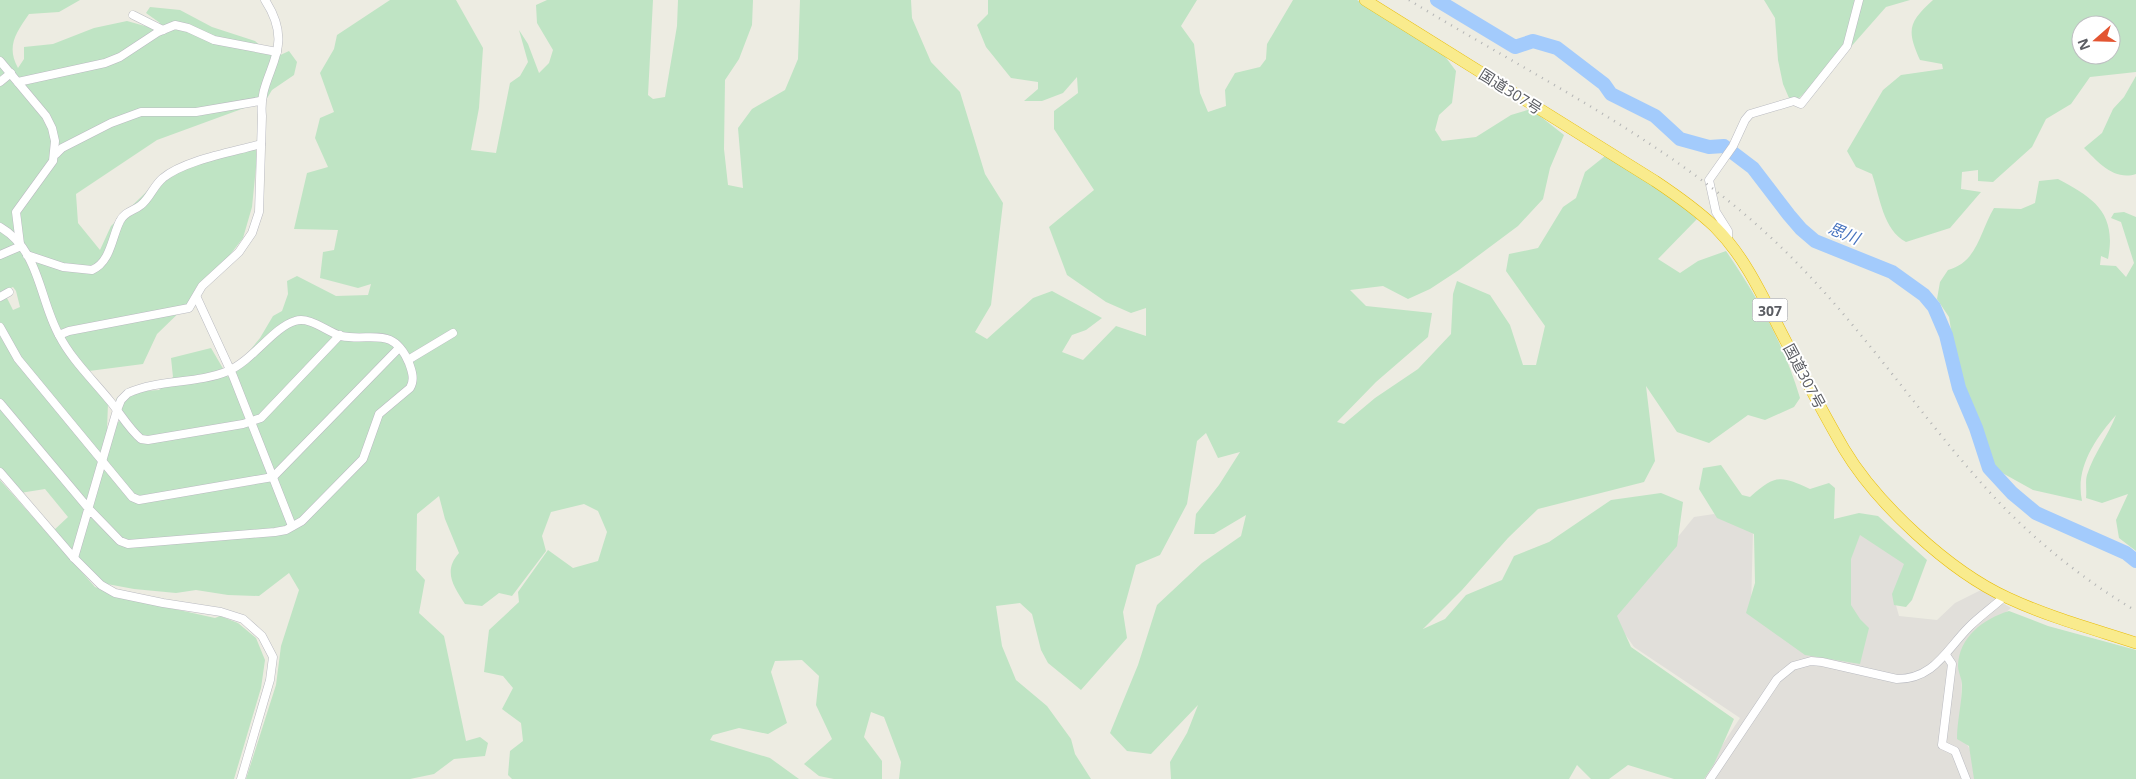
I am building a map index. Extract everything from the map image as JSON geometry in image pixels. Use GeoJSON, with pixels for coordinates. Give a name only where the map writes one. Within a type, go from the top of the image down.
{"type":"FeatureCollection","features":[{"type":"Feature","properties":{"kind":"highway","name":"国道307号"},"geometry":{"type":"LineString","coordinates":[[1365,0],[1684,201],[1715,228],[1750,272],[1846,450],[1868,482],[1893,511],[1920,536],[1956,566],[2005,596],[2035,610],[2136,643]]}},
{"type":"Feature","properties":{"kind":"street"},"geometry":{"type":"LineString","coordinates":[[59,335],[69,331],[190,308],[202,286],[239,252],[252,233],[259,212],[260,101],[278,52],[278,24],[265,0]]}},
{"type":"Feature","properties":{"kind":"street"},"geometry":{"type":"LineString","coordinates":[[1728,242],[1728,231],[1716,212],[1708,180],[1730,150],[1744,120],[1750,114],[1794,101],[1801,104],[1847,46],[1859,0]]}},
{"type":"Feature","properties":{"kind":"street"},"geometry":{"type":"LineString","coordinates":[[133,15],[163,30]]}},
{"type":"Feature","properties":{"kind":"street"},"geometry":{"type":"LineString","coordinates":[[18,82],[105,63],[120,57],[163,30],[175,25],[188,28],[214,40],[278,52]]}},
{"type":"Feature","properties":{"kind":"street"},"geometry":{"type":"LineString","coordinates":[[0,61],[12,73],[52,128],[56,154],[53,161],[16,212],[21,246]]}},
{"type":"Feature","properties":{"kind":"street"},"geometry":{"type":"LineString","coordinates":[[0,82],[12,73]]}},
{"type":"Feature","properties":{"kind":"street"},"geometry":{"type":"LineString","coordinates":[[56,154],[104,126],[141,112],[196,112],[260,101]]}},
{"type":"Feature","properties":{"kind":"street"},"geometry":{"type":"LineString","coordinates":[[27,255],[78,270],[97,268],[113,241],[120,221],[125,214],[142,205],[161,179],[188,166],[261,144]]}},
{"type":"Feature","properties":{"kind":"street"},"geometry":{"type":"LineString","coordinates":[[0,228],[8,232],[27,255],[41,283],[59,335],[135,434],[148,440],[252,422],[261,418],[340,335]]}},
{"type":"Feature","properties":{"kind":"street"},"geometry":{"type":"LineString","coordinates":[[0,255],[21,246]]}},
{"type":"Feature","properties":{"kind":"street"},"geometry":{"type":"LineString","coordinates":[[0,297],[10,292]]}},
{"type":"Feature","properties":{"kind":"street"},"geometry":{"type":"LineString","coordinates":[[197,298],[252,422],[292,526]]}},
{"type":"Feature","properties":{"kind":"street"},"geometry":{"type":"LineString","coordinates":[[0,403],[89,509],[120,541],[128,544],[275,532],[302,521],[363,459],[379,414],[413,384],[408,360],[399,348],[385,337],[340,335],[309,322],[295,321],[230,370],[136,390],[121,400],[117,410],[89,509],[74,558]]}},
{"type":"Feature","properties":{"kind":"street"},"geometry":{"type":"LineString","coordinates":[[0,327],[18,359],[103,459],[132,497],[139,500],[273,477],[399,348]]}},
{"type":"Feature","properties":{"kind":"street"},"geometry":{"type":"LineString","coordinates":[[408,360],[453,334]]}},
{"type":"Feature","properties":{"kind":"street"},"geometry":{"type":"LineString","coordinates":[[0,472],[74,558],[101,585],[115,593],[221,612],[243,619],[262,636],[273,657],[270,680],[241,779]]}},
{"type":"Feature","properties":{"kind":"street"},"geometry":{"type":"LineString","coordinates":[[1710,779],[1777,679],[1793,666],[1811,661],[1822,662],[1885,677],[1909,679],[1928,672],[1946,655],[1970,627],[2005,596]]}},
{"type":"Feature","properties":{"kind":"street"},"geometry":{"type":"LineString","coordinates":[[1946,655],[1952,664],[1942,745],[1955,751],[1966,779]]}},
{"type":"Feature","properties":{"kind":"shaded area"},"geometry":{"type":"Polygon","coordinates":[[[1714,514],[1753,530],[1751,609],[1843,604],[1846,556],[1859,531],[1906,563],[1894,598],[1899,616],[1937,620],[1955,603],[1981,590],[2011,608],[1968,643],[1962,660],[1961,734],[1973,755],[1978,779],[1700,779],[1740,718],[1634,647],[1613,617],[1694,517],[1714,514]]]}},
{"type":"Feature","properties":{"kind":"green space"},"geometry":{"type":"Polygon","coordinates":[[[0,0],[80,0],[59,12],[29,14],[14,40],[14,60],[18,68],[24,59],[24,47],[53,44],[94,28],[127,21],[152,28],[160,23],[146,13],[150,7],[180,10],[212,27],[255,41],[274,58],[289,51],[297,62],[294,75],[272,90],[266,100],[157,140],[76,194],[78,223],[100,250],[111,226],[168,171],[255,145],[257,157],[252,207],[243,238],[223,264],[197,286],[188,304],[157,334],[143,364],[89,371],[87,376],[108,403],[107,430],[121,420],[116,399],[126,392],[159,390],[173,377],[171,358],[211,348],[228,377],[260,338],[273,316],[282,311],[288,294],[287,281],[297,276],[336,296],[368,295],[371,284],[358,288],[320,278],[323,252],[334,250],[338,230],[294,229],[307,173],[328,167],[315,138],[320,118],[334,112],[320,73],[334,49],[337,35],[390,0],[456,0],[483,48],[479,108],[471,150],[496,153],[510,83],[520,76],[528,62],[519,30],[528,44],[539,73],[549,63],[553,50],[537,23],[536,5],[547,0],[653,0],[648,95],[653,99],[665,97],[677,26],[678,0],[753,0],[752,25],[739,59],[725,80],[724,149],[728,185],[743,188],[738,128],[752,109],[785,90],[798,59],[800,0],[911,0],[912,18],[931,62],[960,92],[985,174],[1003,203],[991,305],[975,332],[987,339],[1033,298],[1052,291],[1102,318],[1086,330],[1072,335],[1062,352],[1083,360],[1116,326],[1146,336],[1146,308],[1131,313],[1106,302],[1067,275],[1049,227],[1094,190],[1054,129],[1054,111],[1078,93],[1077,77],[1063,93],[1042,101],[1024,101],[1038,89],[1038,82],[1011,78],[986,47],[977,25],[988,14],[988,0],[1197,0],[1181,26],[1194,44],[1200,93],[1208,112],[1226,106],[1225,90],[1235,73],[1260,67],[1266,59],[1267,44],[1293,0],[1357,0],[1444,55],[1456,71],[1452,103],[1439,115],[1435,130],[1442,141],[1476,137],[1511,115],[1531,109],[1564,135],[1550,168],[1543,199],[1518,226],[1459,270],[1430,289],[1408,299],[1383,286],[1350,290],[1366,306],[1432,313],[1428,337],[1376,382],[1337,422],[1344,424],[1375,398],[1418,369],[1451,334],[1453,294],[1457,281],[1490,295],[1510,325],[1523,365],[1536,365],[1545,326],[1506,271],[1509,254],[1538,248],[1563,207],[1576,198],[1585,172],[1605,156],[1666,193],[1697,219],[1658,259],[1680,273],[1698,261],[1726,251],[1749,286],[1769,322],[1786,359],[1800,398],[1794,407],[1765,420],[1748,415],[1709,443],[1677,432],[1646,386],[1655,461],[1644,482],[1538,509],[1508,538],[1462,590],[1423,629],[1445,619],[1466,595],[1502,580],[1514,556],[1549,542],[1611,500],[1661,493],[1683,502],[1677,546],[1617,616],[1631,647],[1734,719],[1714,764],[1704,779],[1674,779],[1628,765],[1609,779],[1591,779],[1577,765],[1569,779],[1171,779],[1170,762],[1187,733],[1198,705],[1151,754],[1127,751],[1110,733],[1138,665],[1157,605],[1202,563],[1241,536],[1246,515],[1214,534],[1194,534],[1196,514],[1219,485],[1240,452],[1218,458],[1206,433],[1197,441],[1187,504],[1160,555],[1136,565],[1123,612],[1127,638],[1081,690],[1048,663],[1041,650],[1032,614],[1020,603],[996,606],[1002,646],[1016,680],[1047,706],[1071,739],[1075,754],[1091,779],[899,779],[901,762],[884,717],[871,712],[864,737],[882,761],[882,779],[834,779],[819,776],[804,764],[832,739],[816,705],[819,676],[802,660],[775,661],[771,672],[787,723],[768,734],[739,728],[713,735],[710,740],[770,758],[799,779],[512,779],[508,775],[510,751],[523,741],[521,723],[502,709],[513,688],[503,676],[484,672],[489,630],[519,602],[518,592],[548,550],[573,568],[598,561],[607,532],[598,511],[584,504],[551,512],[542,536],[546,551],[512,596],[499,593],[482,606],[465,604],[451,578],[452,566],[459,553],[445,519],[439,496],[417,514],[416,570],[425,580],[419,613],[444,636],[466,741],[480,737],[488,743],[485,756],[454,759],[434,774],[410,779],[246,779],[276,685],[281,646],[299,590],[289,573],[259,596],[228,595],[196,590],[176,593],[107,584],[90,573],[53,531],[68,517],[45,489],[20,493],[0,469],[0,336],[18,365],[20,358],[0,323],[0,300],[6,296],[13,310],[20,307],[16,291],[13,287],[0,293],[0,0]]]}},
{"type":"Feature","properties":{"kind":"green space"},"geometry":{"type":"Polygon","coordinates":[[[1764,0],[1910,0],[1886,7],[1834,66],[1799,98],[1789,98],[1783,84],[1778,60],[1775,18],[1764,0]]]}},
{"type":"Feature","properties":{"kind":"green space"},"geometry":{"type":"Polygon","coordinates":[[[1933,0],[2136,0],[2136,72],[2090,77],[2071,104],[2046,119],[2032,147],[1993,182],[1978,181],[1978,170],[1962,172],[1961,189],[1981,192],[1950,228],[1906,242],[1898,237],[1887,221],[1872,174],[1856,167],[1847,151],[1883,90],[1901,75],[1943,69],[1942,64],[1920,60],[1912,33],[1912,27],[1919,14],[1933,0]]]}},
{"type":"Feature","properties":{"kind":"green space"},"geometry":{"type":"Polygon","coordinates":[[[2136,76],[2136,174],[2121,175],[2107,169],[2084,148],[2102,133],[2113,109],[2124,97],[2136,76]]]}},
{"type":"Feature","properties":{"kind":"green space"},"geometry":{"type":"Polygon","coordinates":[[[2058,179],[2082,193],[2100,209],[2106,218],[2110,243],[2108,259],[2101,256],[2100,265],[2116,266],[2126,277],[2134,263],[2121,222],[2111,218],[2114,213],[2124,212],[2136,217],[2136,551],[2119,538],[2116,520],[2128,494],[2102,503],[2086,498],[2087,475],[2093,459],[2116,415],[2088,455],[2081,477],[2082,501],[2033,490],[1997,470],[1987,451],[1975,415],[1960,385],[1949,317],[1937,299],[1940,282],[1948,270],[1958,266],[1972,253],[1994,208],[2021,209],[2035,203],[2039,181],[2058,179]]]}},
{"type":"Feature","properties":{"kind":"green space"},"geometry":{"type":"Polygon","coordinates":[[[1721,465],[1742,495],[1750,497],[1766,484],[1778,479],[1791,481],[1810,489],[1829,483],[1835,488],[1834,519],[1859,513],[1878,516],[1927,560],[1912,600],[1906,607],[1894,605],[1892,594],[1904,564],[1860,535],[1851,559],[1851,605],[1860,619],[1869,628],[1860,664],[1805,655],[1746,613],[1755,583],[1754,534],[1717,518],[1699,489],[1703,468],[1721,465]]]}},
{"type":"Feature","properties":{"kind":"green space"},"geometry":{"type":"Polygon","coordinates":[[[0,480],[95,587],[134,600],[215,618],[220,616],[238,623],[256,638],[265,660],[261,688],[234,779],[0,779],[0,480]]]}},
{"type":"Feature","properties":{"kind":"green space"},"geometry":{"type":"Polygon","coordinates":[[[2009,611],[2048,626],[2136,650],[2136,779],[1974,779],[1969,746],[1957,739],[1962,685],[1958,668],[1959,656],[1963,646],[1974,631],[1990,619],[2009,611]]]}},
{"type":"Feature","properties":{"kind":"waterway","name":"思川"},"geometry":{"type":"LineString","coordinates":[[1437,0],[1515,47],[1533,41],[1557,48],[1604,84],[1611,94],[1655,116],[1680,139],[1709,147],[1724,146],[1753,168],[1789,215],[1815,241],[1892,272],[1924,295],[1934,307],[1946,335],[1959,388],[1976,428],[1989,468],[2012,493],[2036,513],[2126,553],[2136,561]]}},
{"type":"Feature","properties":{"kind":"railway"},"geometry":{"type":"LineString","coordinates":[[1409,0],[1652,145],[1743,213],[1785,251],[1840,310],[1941,436],[1994,497],[2026,529],[2061,559],[2136,611]]}}]}
